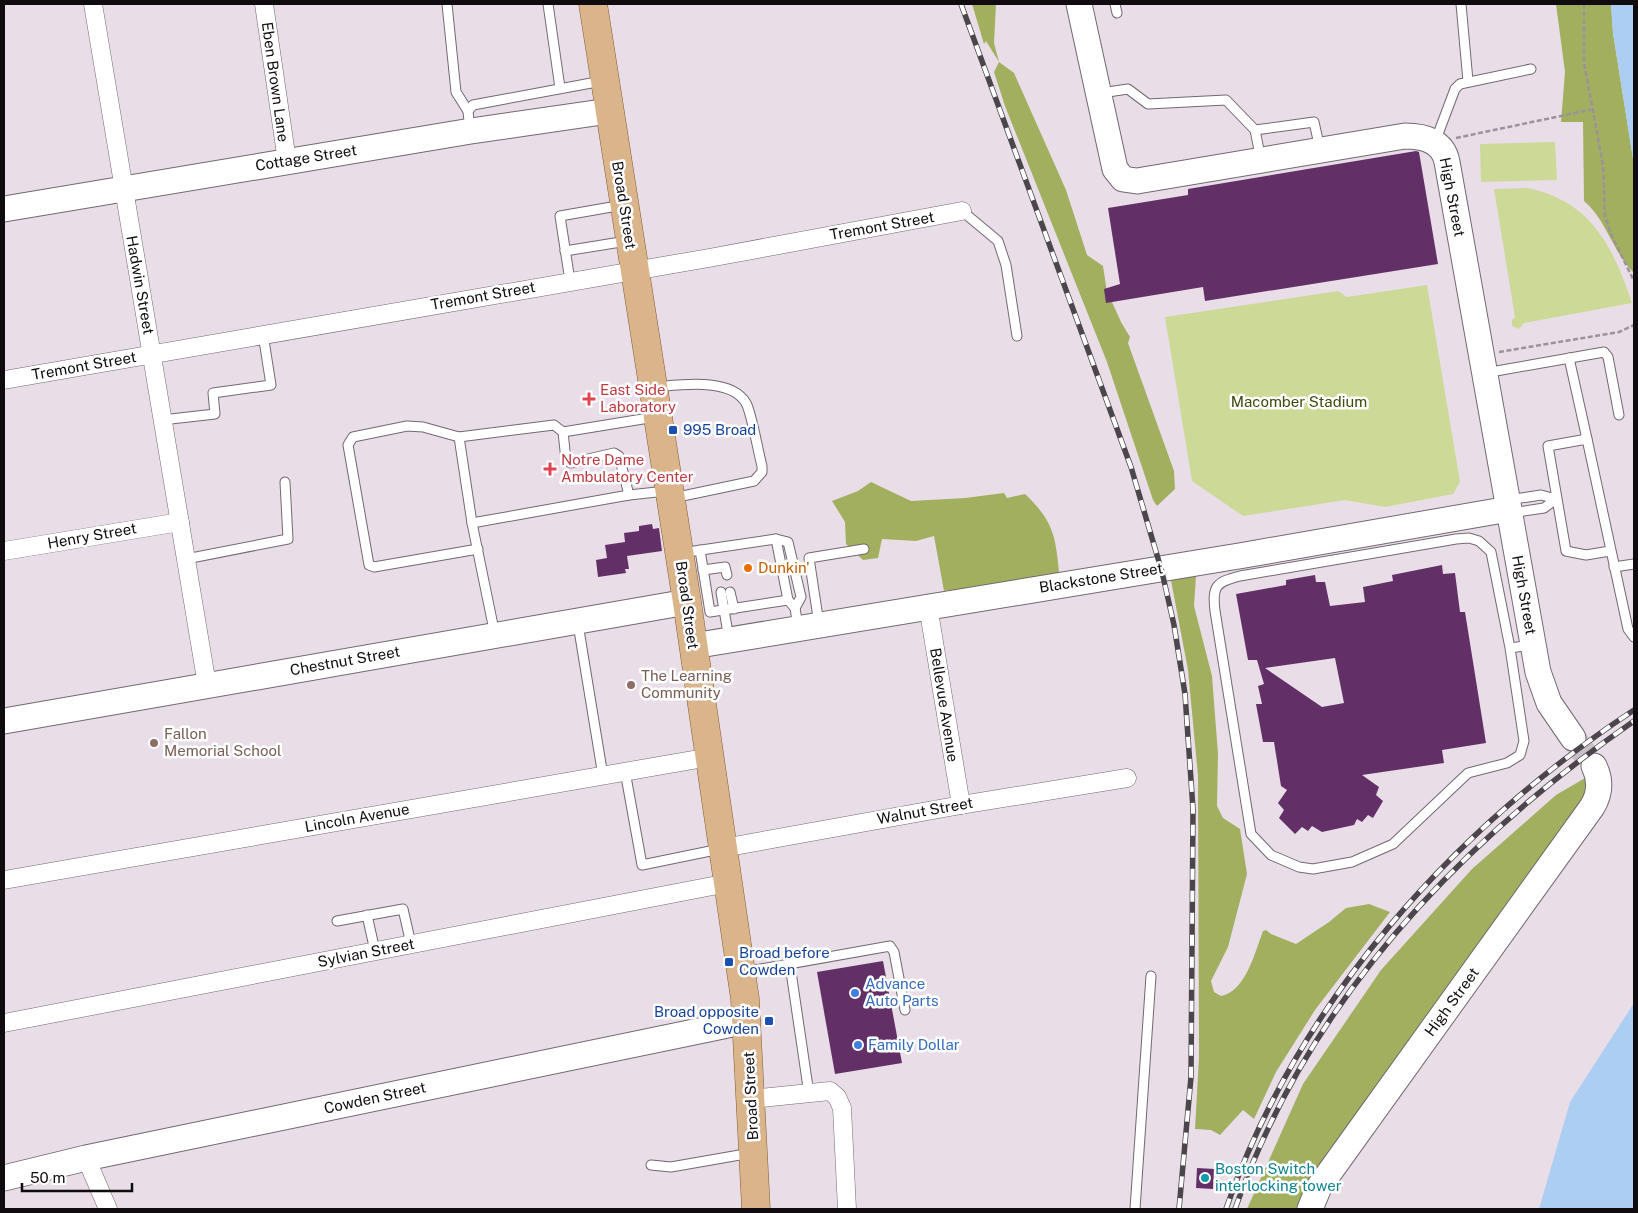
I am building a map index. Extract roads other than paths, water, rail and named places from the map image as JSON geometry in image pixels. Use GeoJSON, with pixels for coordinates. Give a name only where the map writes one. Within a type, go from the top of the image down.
{"type":"FeatureCollection","features":[{"type":"Feature","properties":{"kind":"main road","name":"Broad Street"},"geometry":{"type":"LineString","coordinates":[[593,4],[670,495],[689,552],[697,612],[692,646],[710,757],[747,1021],[756,1209]]}},
{"type":"Feature","properties":{"kind":"street","name":"Hadwin Street"},"geometry":{"type":"LineString","coordinates":[[93,4],[207,685]]}},
{"type":"Feature","properties":{"kind":"street","name":"Eben Brown Lane"},"geometry":{"type":"LineString","coordinates":[[264,4],[287,161]]}},
{"type":"Feature","properties":{"kind":"street","name":"High Street"},"geometry":{"type":"LineString","coordinates":[[1079,4],[1115,169],[1123,179],[1137,181],[1405,136],[1425,138],[1438,145],[1447,162],[1509,507],[1521,646],[1554,710],[1574,738]]}},
{"type":"Feature","properties":{"kind":"street","name":"Cottage Street"},"geometry":{"type":"LineString","coordinates":[[4,209],[287,161],[469,121],[609,111]]}},
{"type":"Feature","properties":{"kind":"street","name":"Tremont Street"},"geometry":{"type":"LineString","coordinates":[[4,380],[570,282],[962,211]]}},
{"type":"Feature","properties":{"kind":"street","name":"Blackstone Street"},"geometry":{"type":"LineString","coordinates":[[692,646],[729,640],[804,620],[928,606],[1255,554],[1509,507]]}},
{"type":"Feature","properties":{"kind":"street","name":"Henry Street"},"geometry":{"type":"LineString","coordinates":[[4,551],[180,522]]}},
{"type":"Feature","properties":{"kind":"street","name":"Bellevue Avenue"},"geometry":{"type":"LineString","coordinates":[[928,606],[961,804]]}},
{"type":"Feature","properties":{"kind":"street","name":"Chestnut Street"},"geometry":{"type":"LineString","coordinates":[[4,721],[578,621],[697,612]]}},
{"type":"Feature","properties":{"kind":"street","name":"Lincoln Avenue"},"geometry":{"type":"LineString","coordinates":[[4,880],[710,757]]}},
{"type":"Feature","properties":{"kind":"street","name":"High Street"},"geometry":{"type":"LineString","coordinates":[[1310,1209],[1319,1187],[1592,807],[1598,794],[1599,784],[1594,766]]}},
{"type":"Feature","properties":{"kind":"street","name":"Walnut Street"},"geometry":{"type":"LineString","coordinates":[[723,848],[961,804],[1127,778]]}},
{"type":"Feature","properties":{"kind":"street","name":"Sylvian Street"},"geometry":{"type":"LineString","coordinates":[[4,1023],[728,883]]}},
{"type":"Feature","properties":{"kind":"street","name":"Cowden Street"},"geometry":{"type":"LineString","coordinates":[[4,1178],[86,1158],[747,1021]]}},
{"type":"Feature","properties":{"kind":"street"},"geometry":{"type":"LineString","coordinates":[[751,1099],[830,1092],[837,1097],[842,1108],[847,1209]]}},
{"type":"Feature","properties":{"kind":"street"},"geometry":{"type":"LineString","coordinates":[[86,1158],[108,1209]]}},
{"type":"Feature","properties":{"kind":"lane"},"geometry":{"type":"LineString","coordinates":[[447,4],[456,92],[469,121]]}},
{"type":"Feature","properties":{"kind":"lane"},"geometry":{"type":"LineString","coordinates":[[548,4],[560,88]]}},
{"type":"Feature","properties":{"kind":"lane"},"geometry":{"type":"LineString","coordinates":[[1461,4],[1468,81]]}},
{"type":"Feature","properties":{"kind":"lane"},"geometry":{"type":"LineString","coordinates":[[1438,145],[1455,90],[1460,84],[1531,69]]}},
{"type":"Feature","properties":{"kind":"lane"},"geometry":{"type":"LineString","coordinates":[[469,121],[473,105],[605,81]]}},
{"type":"Feature","properties":{"kind":"lane"},"geometry":{"type":"LineString","coordinates":[[1098,94],[1128,89],[1148,104],[1226,100],[1255,130],[1261,160]]}},
{"type":"Feature","properties":{"kind":"lane"},"geometry":{"type":"LineString","coordinates":[[1255,130],[1314,122],[1320,150]]}},
{"type":"Feature","properties":{"kind":"lane"},"geometry":{"type":"LineString","coordinates":[[570,282],[560,216],[624,205]]}},
{"type":"Feature","properties":{"kind":"lane"},"geometry":{"type":"LineString","coordinates":[[962,211],[998,241],[1006,265],[1017,336]]}},
{"type":"Feature","properties":{"kind":"lane"},"geometry":{"type":"LineString","coordinates":[[565,251],[629,241]]}},
{"type":"Feature","properties":{"kind":"lane"},"geometry":{"type":"LineString","coordinates":[[162,420],[214,414],[212,393],[271,385],[263,334]]}},
{"type":"Feature","properties":{"kind":"lane"},"geometry":{"type":"LineString","coordinates":[[1484,367],[1569,358],[1604,352],[1608,356],[1619,415]]}},
{"type":"Feature","properties":{"kind":"lane"},"geometry":{"type":"LineString","coordinates":[[1569,358],[1628,629],[1634,637]]}},
{"type":"Feature","properties":{"kind":"lane"},"geometry":{"type":"LineString","coordinates":[[472,523],[629,495],[670,495],[754,481],[762,472],[746,403],[735,393],[709,384],[652,387]]}},
{"type":"Feature","properties":{"kind":"lane"},"geometry":{"type":"LineString","coordinates":[[563,432],[657,417]]}},
{"type":"Feature","properties":{"kind":"lane"},"geometry":{"type":"LineString","coordinates":[[478,549],[374,567],[369,566],[348,445],[353,437],[407,426],[423,427],[459,437],[554,425],[563,432],[566,460],[571,463],[614,453],[619,456],[629,495]]}},
{"type":"Feature","properties":{"kind":"lane"},"geometry":{"type":"LineString","coordinates":[[459,437],[472,523],[495,635]]}},
{"type":"Feature","properties":{"kind":"lane"},"geometry":{"type":"LineString","coordinates":[[1587,438],[1548,446],[1566,551],[1586,556],[1610,551]]}},
{"type":"Feature","properties":{"kind":"lane"},"geometry":{"type":"LineString","coordinates":[[186,559],[288,538],[285,482]]}},
{"type":"Feature","properties":{"kind":"lane"},"geometry":{"type":"LineString","coordinates":[[1509,507],[1542,495],[1556,499]]}},
{"type":"Feature","properties":{"kind":"lane"},"geometry":{"type":"LineString","coordinates":[[1509,507],[1544,508],[1556,499]]}},
{"type":"Feature","properties":{"kind":"lane"},"geometry":{"type":"LineString","coordinates":[[776,539],[788,600],[804,620]]}},
{"type":"Feature","properties":{"kind":"lane"},"geometry":{"type":"LineString","coordinates":[[721,573],[703,570],[689,552],[776,539],[788,542],[802,596],[804,620]]}},
{"type":"Feature","properties":{"kind":"lane"},"geometry":{"type":"LineString","coordinates":[[1456,539],[1474,539],[1491,552],[1521,646],[1524,741],[1523,750],[1517,758],[1507,764],[1468,773],[1393,844],[1352,862],[1313,869],[1299,867],[1272,855],[1251,834],[1215,611],[1214,591],[1219,583],[1240,576],[1384,550],[1456,539]]}},
{"type":"Feature","properties":{"kind":"lane"},"geometry":{"type":"LineString","coordinates":[[804,620],[809,558],[864,550]]}},
{"type":"Feature","properties":{"kind":"lane"},"geometry":{"type":"LineString","coordinates":[[1614,568],[1634,564]]}},
{"type":"Feature","properties":{"kind":"lane"},"geometry":{"type":"LineString","coordinates":[[703,570],[697,612],[734,609],[788,600]]}},
{"type":"Feature","properties":{"kind":"lane"},"geometry":{"type":"LineString","coordinates":[[721,592],[729,640]]}},
{"type":"Feature","properties":{"kind":"lane"},"geometry":{"type":"LineString","coordinates":[[730,592],[734,609]]}},
{"type":"Feature","properties":{"kind":"lane"},"geometry":{"type":"LineString","coordinates":[[578,621],[603,776]]}},
{"type":"Feature","properties":{"kind":"lane"},"geometry":{"type":"LineString","coordinates":[[625,771],[642,865],[723,848]]}},
{"type":"Feature","properties":{"kind":"lane"},"geometry":{"type":"LineString","coordinates":[[337,921],[403,909],[411,944]]}},
{"type":"Feature","properties":{"kind":"lane"},"geometry":{"type":"LineString","coordinates":[[367,915],[375,952]]}},
{"type":"Feature","properties":{"kind":"lane"},"geometry":{"type":"LineString","coordinates":[[741,973],[890,946],[894,952],[905,1010]]}},
{"type":"Feature","properties":{"kind":"lane"},"geometry":{"type":"LineString","coordinates":[[790,965],[809,1094]]}},
{"type":"Feature","properties":{"kind":"lane"},"geometry":{"type":"LineString","coordinates":[[1135,1209],[1151,976]]}},
{"type":"Feature","properties":{"kind":"lane"},"geometry":{"type":"LineString","coordinates":[[651,1165],[672,1167],[754,1153]]}},
{"type":"Feature","properties":{"kind":"water"},"geometry":{"type":"Polygon","coordinates":[[[1611,4],[1634,4],[1634,165],[1613,33],[1611,4]]]}},
{"type":"Feature","properties":{"kind":"water"},"geometry":{"type":"Polygon","coordinates":[[[1634,1003],[1633,1209],[1539,1209],[1570,1102],[1634,1003]]]}},
{"type":"Feature","properties":{"kind":"tunnel"},"geometry":{"type":"LineString","coordinates":[[1573,738],[1594,766]]}},
{"type":"Feature","properties":{"kind":"railway"},"geometry":{"type":"LineString","coordinates":[[961,4],[1131,467],[1162,572],[1174,625],[1185,694],[1193,809],[1191,1077],[1179,1209]]}},
{"type":"Feature","properties":{"kind":"railway"},"geometry":{"type":"LineString","coordinates":[[1226,1209],[1257,1133],[1295,1061],[1339,992],[1389,927],[1444,866],[1504,809],[1567,757],[1634,710]]}},
{"type":"Feature","properties":{"kind":"railway"},"geometry":{"type":"LineString","coordinates":[[1235,1209],[1266,1134],[1303,1063],[1346,996],[1395,934],[1449,875],[1507,820],[1569,769],[1634,721]]}},
{"type":"Feature","properties":{"kind":"place","name":"East Side Laboratory"},"geometry":{"type":"Point","coordinates":[589,399]}},
{"type":"Feature","properties":{"kind":"place","name":"995 Broad"},"geometry":{"type":"Point","coordinates":[673,430]}},
{"type":"Feature","properties":{"kind":"place","name":"Notre Dame Ambulatory Center"},"geometry":{"type":"Point","coordinates":[550,469]}},
{"type":"Feature","properties":{"kind":"place","name":"Dunkin'"},"geometry":{"type":"Point","coordinates":[748,568]}},
{"type":"Feature","properties":{"kind":"place","name":"The Learning Community"},"geometry":{"type":"Point","coordinates":[631,685]}},
{"type":"Feature","properties":{"kind":"place","name":"Fallon Memorial School"},"geometry":{"type":"Point","coordinates":[154,743]}},
{"type":"Feature","properties":{"kind":"place","name":"Broad before Cowden"},"geometry":{"type":"Point","coordinates":[729,962]}},
{"type":"Feature","properties":{"kind":"place","name":"Advance Auto Parts"},"geometry":{"type":"Point","coordinates":[855,993]}},
{"type":"Feature","properties":{"kind":"place","name":"Broad opposite Cowden"},"geometry":{"type":"Point","coordinates":[769,1021]}},
{"type":"Feature","properties":{"kind":"place","name":"Family Dollar"},"geometry":{"type":"Point","coordinates":[858,1045]}},
{"type":"Feature","properties":{"kind":"place","name":"Boston Switch interlocking tower"},"geometry":{"type":"Point","coordinates":[1205,1178]}},
{"type":"Feature","properties":{"kind":"park label","name":"Macomber Stadium"},"geometry":{"type":"Point","coordinates":[1299,402]}}]}
